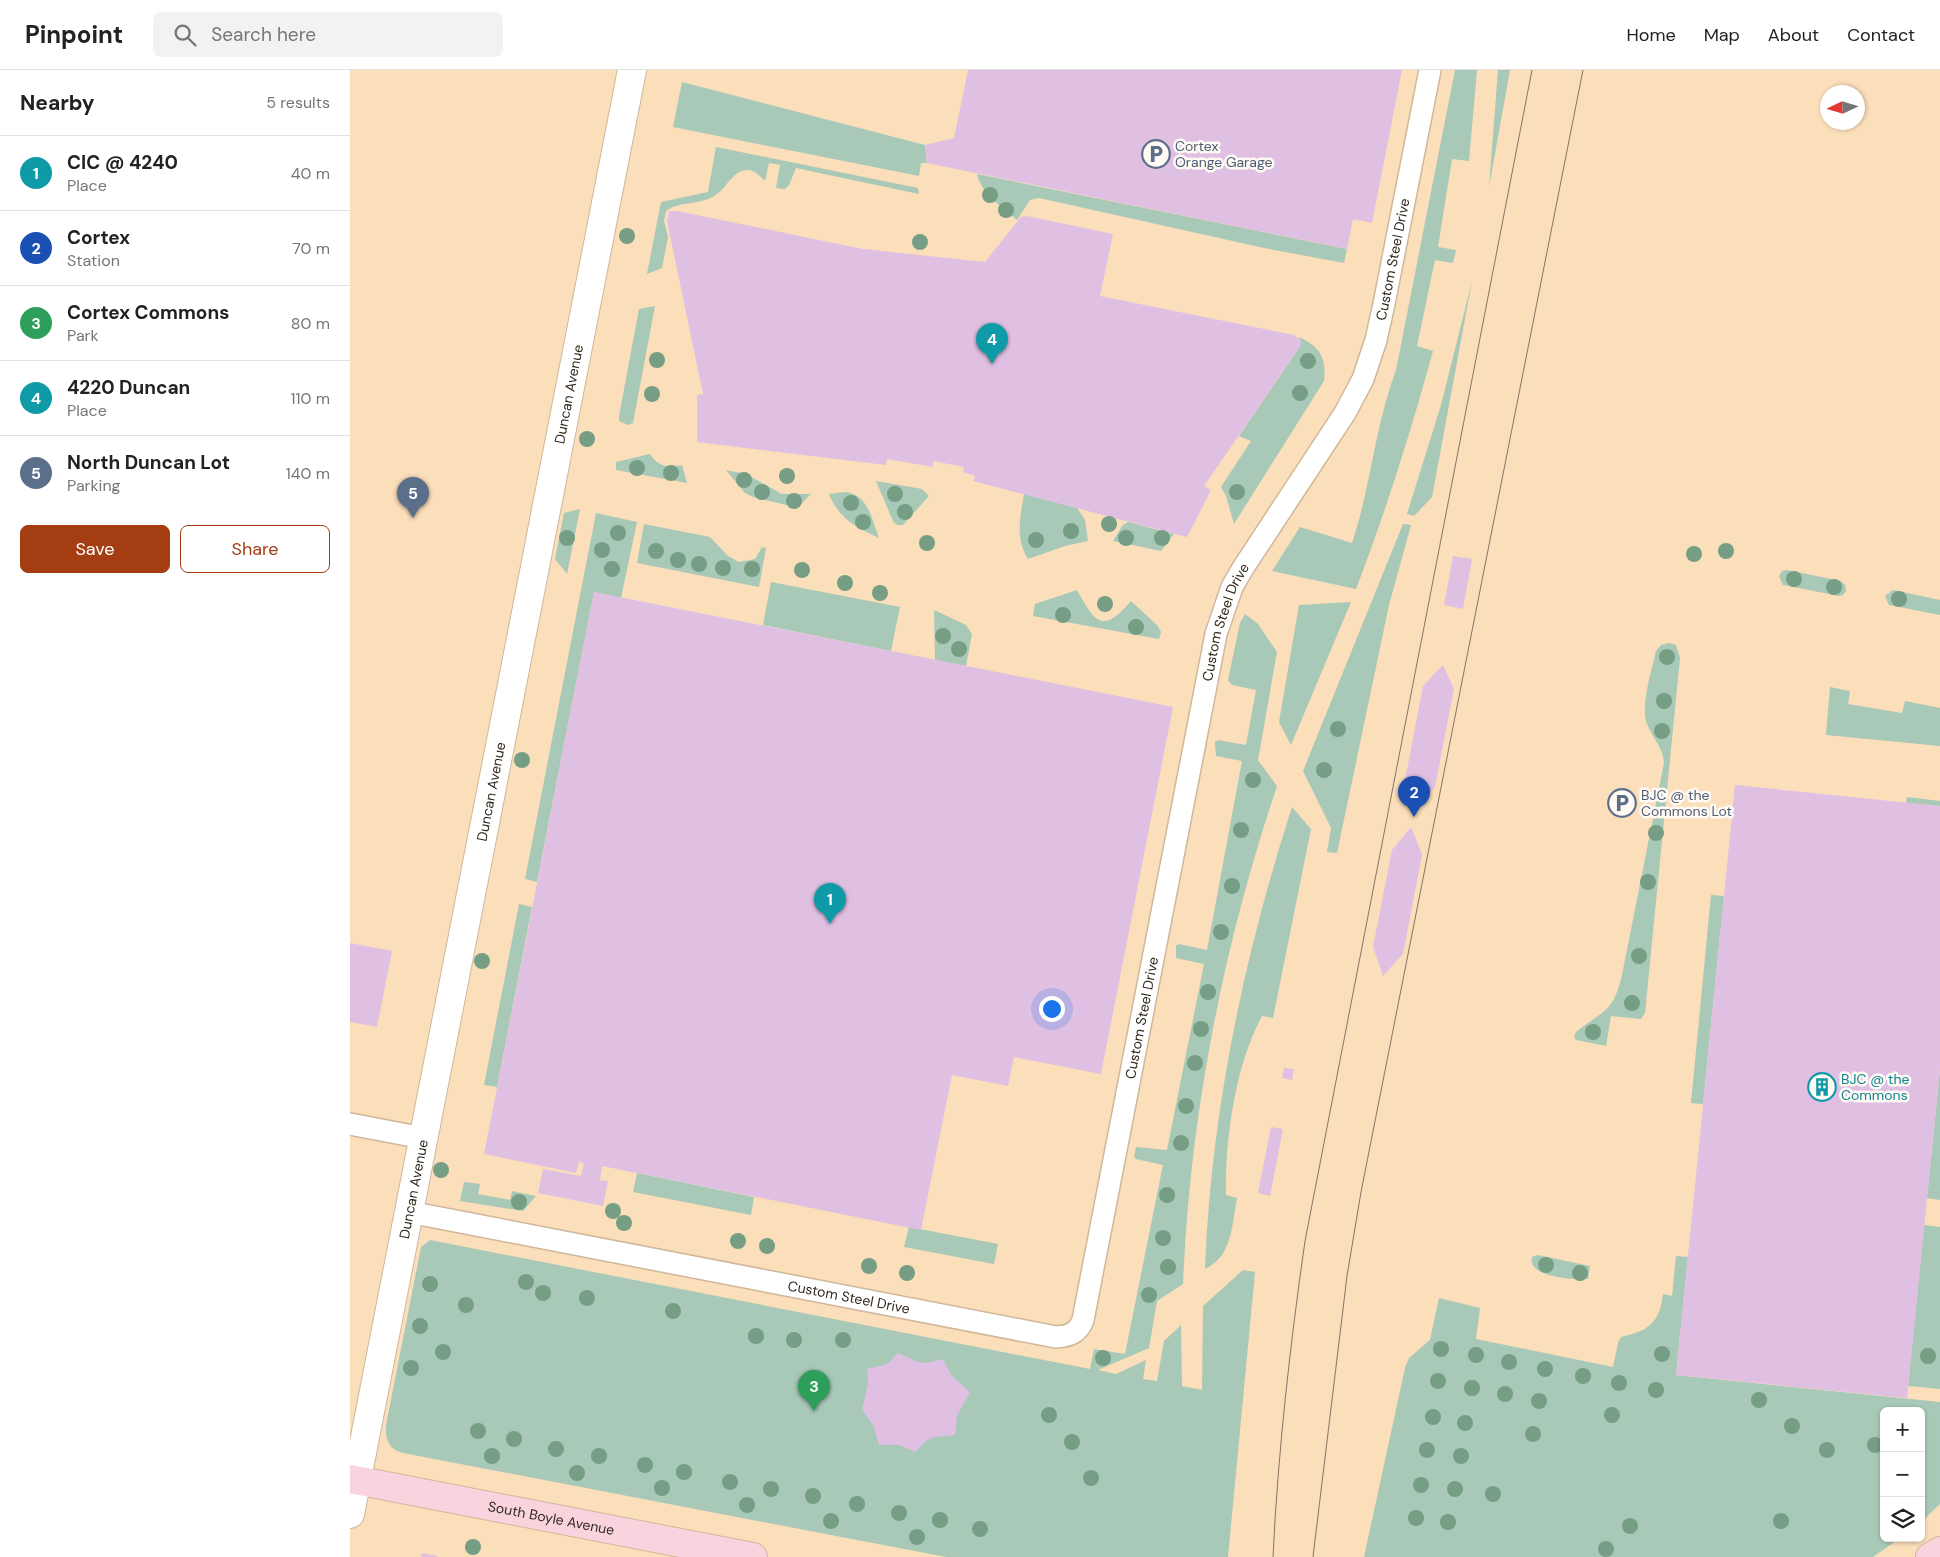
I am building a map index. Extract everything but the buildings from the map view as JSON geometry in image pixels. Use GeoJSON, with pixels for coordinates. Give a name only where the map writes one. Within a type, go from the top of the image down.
{"type":"FeatureCollection","features":[{"type":"Feature","properties":{"kind":"street","name":"Duncan Avenue"},"geometry":{"type":"LineString","coordinates":[[350,1514],[353,1480],[409,1212],[632,70]]}},
{"type":"Feature","properties":{"kind":"street","name":"South Boyle Avenue"},"geometry":{"type":"LineString","coordinates":[[353,1480],[753,1557]]}},
{"type":"Feature","properties":{"kind":"street"},"geometry":{"type":"LineString","coordinates":[[1930,1557],[1940,1551]]}},
{"type":"Feature","properties":{"kind":"lane","name":"Custom Steel Drive"},"geometry":{"type":"LineString","coordinates":[[409,1212],[1056,1337],[1069,1336],[1079,1330],[1087,1300],[1216,634],[1232,587],[1345,413],[1363,380],[1376,340],[1384,304],[1430,70]]}},
{"type":"Feature","properties":{"kind":"lane"},"geometry":{"type":"LineString","coordinates":[[350,1124],[423,1138]]}},
{"type":"Feature","properties":{"kind":"shaded area"},"geometry":{"type":"Polygon","coordinates":[[[350,70],[1940,70],[1940,1557],[350,1557],[350,70]]]}},
{"type":"Feature","properties":{"kind":"green space"},"geometry":{"type":"Polygon","coordinates":[[[1455,70],[1477,70],[1469,161],[1452,159],[1438,247],[1456,250],[1453,263],[1435,260],[1417,346],[1433,351],[1378,530],[1356,589],[1272,571],[1300,527],[1352,543],[1364,500],[1383,413],[1396,370],[1455,70]]]}},
{"type":"Feature","properties":{"kind":"green space"},"geometry":{"type":"Polygon","coordinates":[[[1498,70],[1510,70],[1489,187],[1498,70]]]}},
{"type":"Feature","properties":{"kind":"green space"},"geometry":{"type":"Polygon","coordinates":[[[682,82],[925,145],[927,163],[921,163],[919,176],[673,127],[682,82]]]}},
{"type":"Feature","properties":{"kind":"green space"},"geometry":{"type":"Polygon","coordinates":[[[716,147],[918,188],[919,194],[796,168],[789,185],[785,189],[776,188],[780,165],[769,163],[765,181],[757,173],[746,170],[741,171],[711,198],[678,205],[666,211],[664,221],[668,237],[662,268],[647,274],[661,202],[708,192],[716,147]]]}},
{"type":"Feature","properties":{"kind":"green space"},"geometry":{"type":"Polygon","coordinates":[[[977,174],[1347,249],[1344,263],[1264,248],[1039,198],[1030,200],[1017,220],[988,194],[979,181],[977,174]]]}},
{"type":"Feature","properties":{"kind":"green space"},"geometry":{"type":"Polygon","coordinates":[[[1472,281],[1432,497],[1414,516],[1407,514],[1441,405],[1472,281]]]}},
{"type":"Feature","properties":{"kind":"green space"},"geometry":{"type":"Polygon","coordinates":[[[655,306],[633,423],[628,425],[619,421],[619,416],[639,309],[655,306]]]}},
{"type":"Feature","properties":{"kind":"green space"},"geometry":{"type":"Polygon","coordinates":[[[1298,337],[1311,344],[1320,353],[1325,373],[1324,381],[1234,524],[1226,496],[1221,487],[1251,441],[1239,436],[1301,345],[1298,337]]]}},
{"type":"Feature","properties":{"kind":"green space"},"geometry":{"type":"Polygon","coordinates":[[[650,454],[657,462],[664,466],[682,465],[687,483],[616,470],[616,462],[650,454]]]}},
{"type":"Feature","properties":{"kind":"green space"},"geometry":{"type":"Polygon","coordinates":[[[726,470],[746,474],[782,494],[811,494],[799,506],[791,506],[753,497],[745,493],[726,470]]]}},
{"type":"Feature","properties":{"kind":"green space"},"geometry":{"type":"Polygon","coordinates":[[[876,481],[922,489],[929,496],[903,525],[897,525],[893,521],[876,481]]]}},
{"type":"Feature","properties":{"kind":"green space"},"geometry":{"type":"Polygon","coordinates":[[[846,492],[853,494],[864,503],[879,538],[856,526],[843,516],[829,494],[846,492]]]}},
{"type":"Feature","properties":{"kind":"green space"},"geometry":{"type":"Polygon","coordinates":[[[1024,494],[1077,508],[1085,520],[1088,541],[1065,546],[1028,559],[1020,536],[1020,520],[1024,494]]]}},
{"type":"Feature","properties":{"kind":"green space"},"geometry":{"type":"Polygon","coordinates":[[[580,509],[567,574],[555,559],[564,513],[580,509]]]}},
{"type":"Feature","properties":{"kind":"green space"},"geometry":{"type":"Polygon","coordinates":[[[596,513],[637,522],[621,598],[594,592],[537,882],[525,879],[596,513]]]}},
{"type":"Feature","properties":{"kind":"green space"},"geometry":{"type":"Polygon","coordinates":[[[1128,522],[1174,534],[1161,551],[1113,541],[1122,526],[1128,522]]]}},
{"type":"Feature","properties":{"kind":"green space"},"geometry":{"type":"Polygon","coordinates":[[[644,524],[710,537],[728,556],[739,562],[755,559],[762,547],[766,548],[759,587],[637,563],[644,524]]]}},
{"type":"Feature","properties":{"kind":"green space"},"geometry":{"type":"Polygon","coordinates":[[[1403,524],[1411,525],[1389,605],[1337,853],[1327,852],[1331,828],[1303,771],[1403,524]]]}},
{"type":"Feature","properties":{"kind":"green space"},"geometry":{"type":"Polygon","coordinates":[[[1787,570],[1841,581],[1845,585],[1846,591],[1843,595],[1839,596],[1783,585],[1779,576],[1782,571],[1787,570]]]}},
{"type":"Feature","properties":{"kind":"green space"},"geometry":{"type":"Polygon","coordinates":[[[771,582],[900,607],[891,651],[763,625],[771,582]]]}},
{"type":"Feature","properties":{"kind":"green space"},"geometry":{"type":"Polygon","coordinates":[[[1077,590],[1094,617],[1100,620],[1106,621],[1113,618],[1131,601],[1158,626],[1161,632],[1159,639],[1033,616],[1035,604],[1077,590]]]}},
{"type":"Feature","properties":{"kind":"green space"},"geometry":{"type":"Polygon","coordinates":[[[1893,590],[1940,600],[1940,615],[1889,605],[1885,596],[1893,590]]]}},
{"type":"Feature","properties":{"kind":"green space"},"geometry":{"type":"Polygon","coordinates":[[[1351,602],[1291,745],[1279,722],[1299,605],[1351,602]]]}},
{"type":"Feature","properties":{"kind":"green space"},"geometry":{"type":"Polygon","coordinates":[[[934,610],[966,625],[972,634],[966,666],[935,660],[934,610]]]}},
{"type":"Feature","properties":{"kind":"green space"},"geometry":{"type":"Polygon","coordinates":[[[1245,614],[1258,624],[1277,652],[1258,760],[1277,786],[1241,908],[1225,969],[1212,1032],[1193,1157],[1183,1284],[1157,1301],[1149,1348],[1098,1370],[1116,1374],[1146,1360],[1143,1379],[1157,1381],[1164,1341],[1181,1325],[1182,1386],[1202,1390],[1203,1306],[1243,1270],[1255,1272],[1228,1557],[946,1557],[403,1453],[391,1446],[386,1435],[386,1425],[421,1247],[430,1240],[1090,1369],[1094,1349],[1125,1354],[1163,1165],[1134,1157],[1136,1147],[1167,1150],[1204,964],[1176,958],[1176,946],[1179,944],[1207,950],[1242,761],[1216,756],[1215,742],[1218,740],[1246,745],[1256,690],[1232,685],[1228,680],[1240,623],[1245,614]]]}},
{"type":"Feature","properties":{"kind":"green space"},"geometry":{"type":"Polygon","coordinates":[[[1669,643],[1676,645],[1680,658],[1645,1013],[1641,1019],[1611,1016],[1606,1046],[1576,1040],[1574,1037],[1576,1032],[1611,1004],[1622,975],[1664,763],[1660,748],[1649,729],[1645,717],[1646,699],[1656,651],[1661,645],[1669,643]]]}},
{"type":"Feature","properties":{"kind":"green space"},"geometry":{"type":"Polygon","coordinates":[[[1830,687],[1850,691],[1848,704],[1902,713],[1905,701],[1940,708],[1940,746],[1826,735],[1830,687]]]}},
{"type":"Feature","properties":{"kind":"green space"},"geometry":{"type":"Polygon","coordinates":[[[1907,797],[1940,801],[1940,806],[1906,803],[1907,797]]]}},
{"type":"Feature","properties":{"kind":"green space"},"geometry":{"type":"Polygon","coordinates":[[[1292,807],[1311,829],[1273,1018],[1262,1016],[1245,1057],[1238,1080],[1227,1150],[1226,1173],[1226,1195],[1237,1198],[1232,1229],[1221,1257],[1205,1269],[1208,1210],[1214,1152],[1233,1035],[1259,920],[1292,807]]]}},
{"type":"Feature","properties":{"kind":"green space"},"geometry":{"type":"Polygon","coordinates":[[[1711,895],[1724,896],[1703,1104],[1691,1103],[1711,895]]]}},
{"type":"Feature","properties":{"kind":"green space"},"geometry":{"type":"Polygon","coordinates":[[[519,904],[532,907],[497,1087],[484,1085],[519,904]]]}},
{"type":"Feature","properties":{"kind":"green space"},"geometry":{"type":"Polygon","coordinates":[[[1940,1069],[1940,1200],[1927,1198],[1940,1069]]]}},
{"type":"Feature","properties":{"kind":"green space"},"geometry":{"type":"Polygon","coordinates":[[[637,1173],[754,1197],[751,1215],[633,1192],[637,1173]]]}},
{"type":"Feature","properties":{"kind":"green space"},"geometry":{"type":"Polygon","coordinates":[[[464,1182],[480,1184],[478,1194],[510,1200],[512,1191],[536,1196],[523,1211],[460,1201],[464,1182]]]}},
{"type":"Feature","properties":{"kind":"green space"},"geometry":{"type":"Polygon","coordinates":[[[1924,1225],[1940,1227],[1940,1389],[1908,1386],[1924,1225]]]}},
{"type":"Feature","properties":{"kind":"green space"},"geometry":{"type":"Polygon","coordinates":[[[909,1227],[998,1244],[994,1264],[904,1247],[909,1227]]]}},
{"type":"Feature","properties":{"kind":"green space"},"geometry":{"type":"Polygon","coordinates":[[[1538,1255],[1590,1266],[1588,1279],[1562,1278],[1544,1273],[1532,1264],[1532,1257],[1538,1255]]]}},
{"type":"Feature","properties":{"kind":"green space"},"geometry":{"type":"Polygon","coordinates":[[[1676,1256],[1688,1257],[1676,1375],[1940,1402],[1940,1504],[1925,1518],[1925,1407],[1880,1407],[1880,1542],[1894,1542],[1873,1557],[1364,1557],[1405,1368],[1409,1358],[1430,1340],[1439,1298],[1480,1308],[1476,1339],[1613,1367],[1621,1337],[1639,1332],[1651,1324],[1659,1312],[1663,1294],[1672,1296],[1676,1256]]]}},
{"type":"Feature","properties":{"kind":"tram line"},"geometry":{"type":"LineString","coordinates":[[1273,1557],[1285,1399],[1305,1241],[1532,70]]}},
{"type":"Feature","properties":{"kind":"tram line"},"geometry":{"type":"LineString","coordinates":[[1313,1557],[1347,1276],[1361,1192],[1583,70]]}},
{"type":"Feature","properties":{"kind":"place","name":"Cortex Orange Garage"},"geometry":{"type":"Point","coordinates":[1156,154]}},
{"type":"Feature","properties":{"kind":"place","name":"4220 Duncan"},"geometry":{"type":"Point","coordinates":[992,364]}},
{"type":"Feature","properties":{"kind":"place","name":"North Duncan Lot"},"geometry":{"type":"Point","coordinates":[413,518]}},
{"type":"Feature","properties":{"kind":"place","name":"BJC @ the Commons Lot"},"geometry":{"type":"Point","coordinates":[1622,803]}},
{"type":"Feature","properties":{"kind":"place","name":"Cortex"},"geometry":{"type":"Point","coordinates":[1414,817]}},
{"type":"Feature","properties":{"kind":"place","name":"CIC @ 4240"},"geometry":{"type":"Point","coordinates":[830,924]}},
{"type":"Feature","properties":{"kind":"place","name":"BJC @ the Commons"},"geometry":{"type":"Point","coordinates":[1822,1087]}},
{"type":"Feature","properties":{"kind":"place","name":"Cortex Commons"},"geometry":{"type":"Point","coordinates":[814,1411]}}]}
